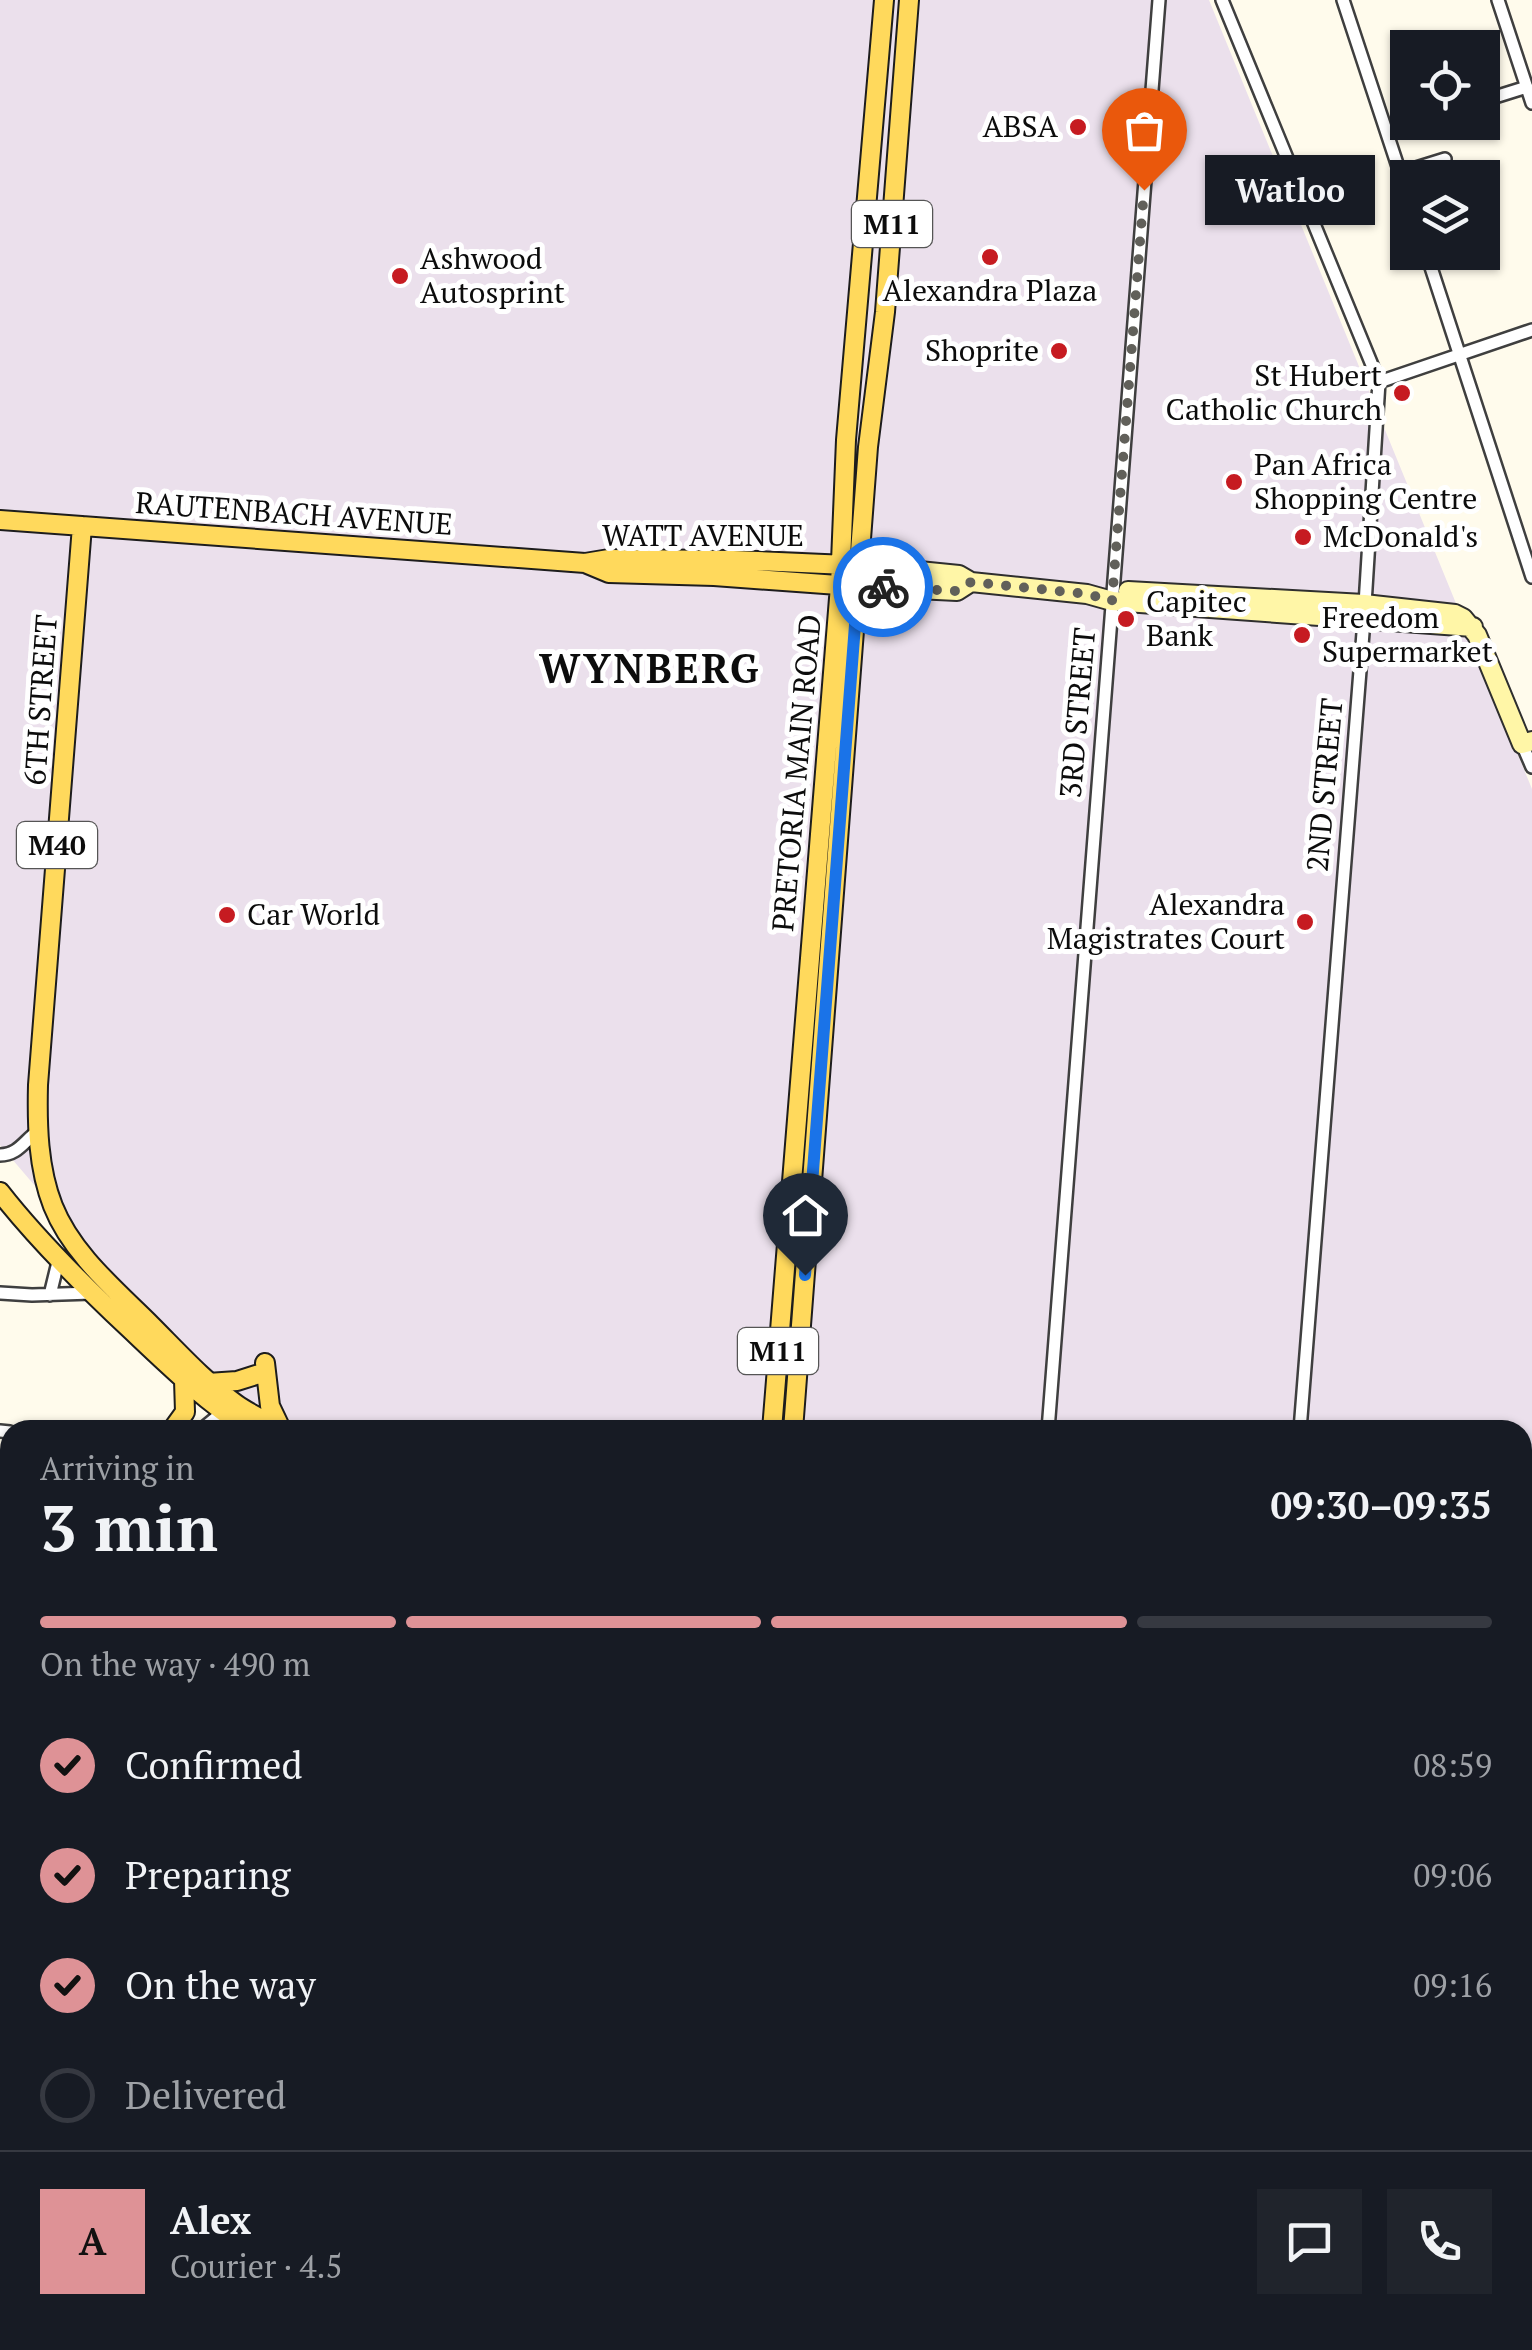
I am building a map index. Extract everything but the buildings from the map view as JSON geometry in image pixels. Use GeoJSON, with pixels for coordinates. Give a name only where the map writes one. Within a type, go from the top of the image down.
{"type":"FeatureCollection","features":[{"type":"Feature","properties":{"kind":"main road","name":"PRETORIA MAIN ROAD"},"geometry":{"type":"LineString","coordinates":[[793,1420],[848,586],[840,564],[846,440],[884,0]]}},
{"type":"Feature","properties":{"kind":"main road","name":"PRETORIA MAIN ROAD"},"geometry":{"type":"LineString","coordinates":[[773,1420],[848,586],[860,565],[868,447],[885,312],[909,0]]}},
{"type":"Feature","properties":{"kind":"main road","name":"RAUTENBACH AVENUE"},"geometry":{"type":"LineString","coordinates":[[0,520],[584,563]]}},
{"type":"Feature","properties":{"kind":"main road","name":"6TH STREET"},"geometry":{"type":"LineString","coordinates":[[82,526],[38,1084],[44,1178],[52,1204],[70,1237],[228,1408]]}},
{"type":"Feature","properties":{"kind":"main road","name":"WATT AVENUE"},"geometry":{"type":"LineString","coordinates":[[584,563],[609,573],[860,565]]}},
{"type":"Feature","properties":{"kind":"main road","name":"WATT AVENUE"},"geometry":{"type":"LineString","coordinates":[[699,568],[848,586]]}},
{"type":"Feature","properties":{"kind":"main road","name":"M40"},"geometry":{"type":"LineString","coordinates":[[0,1192],[92,1293],[184,1380],[228,1408],[257,1420]]}},
{"type":"Feature","properties":{"kind":"main road"},"geometry":{"type":"LineString","coordinates":[[208,1383],[237,1381],[262,1368],[277,1420]]}},
{"type":"Feature","properties":{"kind":"main road"},"geometry":{"type":"LineString","coordinates":[[179,1420],[185,1412],[184,1380]]}},
{"type":"Feature","properties":{"kind":"main road","name":"M40"},"geometry":{"type":"LineString","coordinates":[[228,1408],[240,1420]]}},
{"type":"Feature","properties":{"kind":"street","name":"3RD STREET"},"geometry":{"type":"LineString","coordinates":[[1049,1420],[1159,0]]}},
{"type":"Feature","properties":{"kind":"street"},"geometry":{"type":"LineString","coordinates":[[1222,0],[1379,382],[1532,330]]}},
{"type":"Feature","properties":{"kind":"street"},"geometry":{"type":"LineString","coordinates":[[1343,0],[1396,160]]}},
{"type":"Feature","properties":{"kind":"street"},"geometry":{"type":"LineString","coordinates":[[1498,0],[1532,103]]}},
{"type":"Feature","properties":{"kind":"street"},"geometry":{"type":"LineString","coordinates":[[1500,96],[1527,88]]}},
{"type":"Feature","properties":{"kind":"street"},"geometry":{"type":"LineString","coordinates":[[1439,160],[1445,158]]}},
{"type":"Feature","properties":{"kind":"street"},"geometry":{"type":"LineString","coordinates":[[1432,270],[1532,577]]}},
{"type":"Feature","properties":{"kind":"street","name":"2ND STREET"},"geometry":{"type":"LineString","coordinates":[[1301,1420],[1379,382]]}},
{"type":"Feature","properties":{"kind":"street","name":"WATT AVENUE"},"geometry":{"type":"LineString","coordinates":[[860,565],[1087,594],[1364,612],[1444,612],[1463,618],[1473,627],[1527,742]]}},
{"type":"Feature","properties":{"kind":"street","name":"WATT AVENUE"},"geometry":{"type":"LineString","coordinates":[[848,586],[957,591],[971,582]]}},
{"type":"Feature","properties":{"kind":"street"},"geometry":{"type":"LineString","coordinates":[[1527,742],[1532,768]]}},
{"type":"Feature","properties":{"kind":"street"},"geometry":{"type":"LineString","coordinates":[[0,1155],[18,1151],[38,1131]]}},
{"type":"Feature","properties":{"kind":"street"},"geometry":{"type":"LineString","coordinates":[[50,1295],[60,1258]]}},
{"type":"Feature","properties":{"kind":"street"},"geometry":{"type":"LineString","coordinates":[[0,1293],[92,1293]]}},
{"type":"Feature","properties":{"kind":"street"},"geometry":{"type":"LineString","coordinates":[[213,1420],[228,1408]]}},
{"type":"Feature","properties":{"kind":"shaded area"},"geometry":{"type":"Polygon","coordinates":[[[0,0],[1209,0],[1532,789],[1532,1420],[235,1420],[0,1145],[0,0]]]}},
{"type":"Feature","properties":{"kind":"way so far"},"geometry":{"type":"LineString","coordinates":[[883,587],[957,591],[971,582],[1087,594],[1112,601],[1144,190]]}},
{"type":"Feature","properties":{"kind":"place","name":"ABSA"},"geometry":{"type":"Point","coordinates":[1078,127]}},
{"type":"Feature","properties":{"kind":"place","name":"Watloo"},"geometry":{"type":"Point","coordinates":[1144,190]}},
{"type":"Feature","properties":{"kind":"place","name":"Alexandra Plaza"},"geometry":{"type":"Point","coordinates":[990,257]}},
{"type":"Feature","properties":{"kind":"place","name":"Ashwood Autosprint"},"geometry":{"type":"Point","coordinates":[400,276]}},
{"type":"Feature","properties":{"kind":"place","name":"Shoprite"},"geometry":{"type":"Point","coordinates":[1059,351]}},
{"type":"Feature","properties":{"kind":"place","name":"St Hubert Catholic Church"},"geometry":{"type":"Point","coordinates":[1402,393]}},
{"type":"Feature","properties":{"kind":"place","name":"Pan Africa Shopping Centre"},"geometry":{"type":"Point","coordinates":[1234,482]}},
{"type":"Feature","properties":{"kind":"place","name":"McDonald's"},"geometry":{"type":"Point","coordinates":[1303,537]}},
{"type":"Feature","properties":{"kind":"place","name":"Capitec Bank"},"geometry":{"type":"Point","coordinates":[1126,619]}},
{"type":"Feature","properties":{"kind":"place","name":"Freedom Supermarket"},"geometry":{"type":"Point","coordinates":[1302,635]}},
{"type":"Feature","properties":{"kind":"place","name":"Car World"},"geometry":{"type":"Point","coordinates":[227,915]}},
{"type":"Feature","properties":{"kind":"place","name":"Alexandra Magistrates Court"},"geometry":{"type":"Point","coordinates":[1305,922]}},
{"type":"Feature","properties":{"kind":"district","name":"WYNBERG"},"geometry":{"type":"Point","coordinates":[650,669]}},
{"type":"Feature","properties":{"kind":"route"},"geometry":{"type":"LineString","coordinates":[[805,1275],[858,586],[883,587]]}}]}
